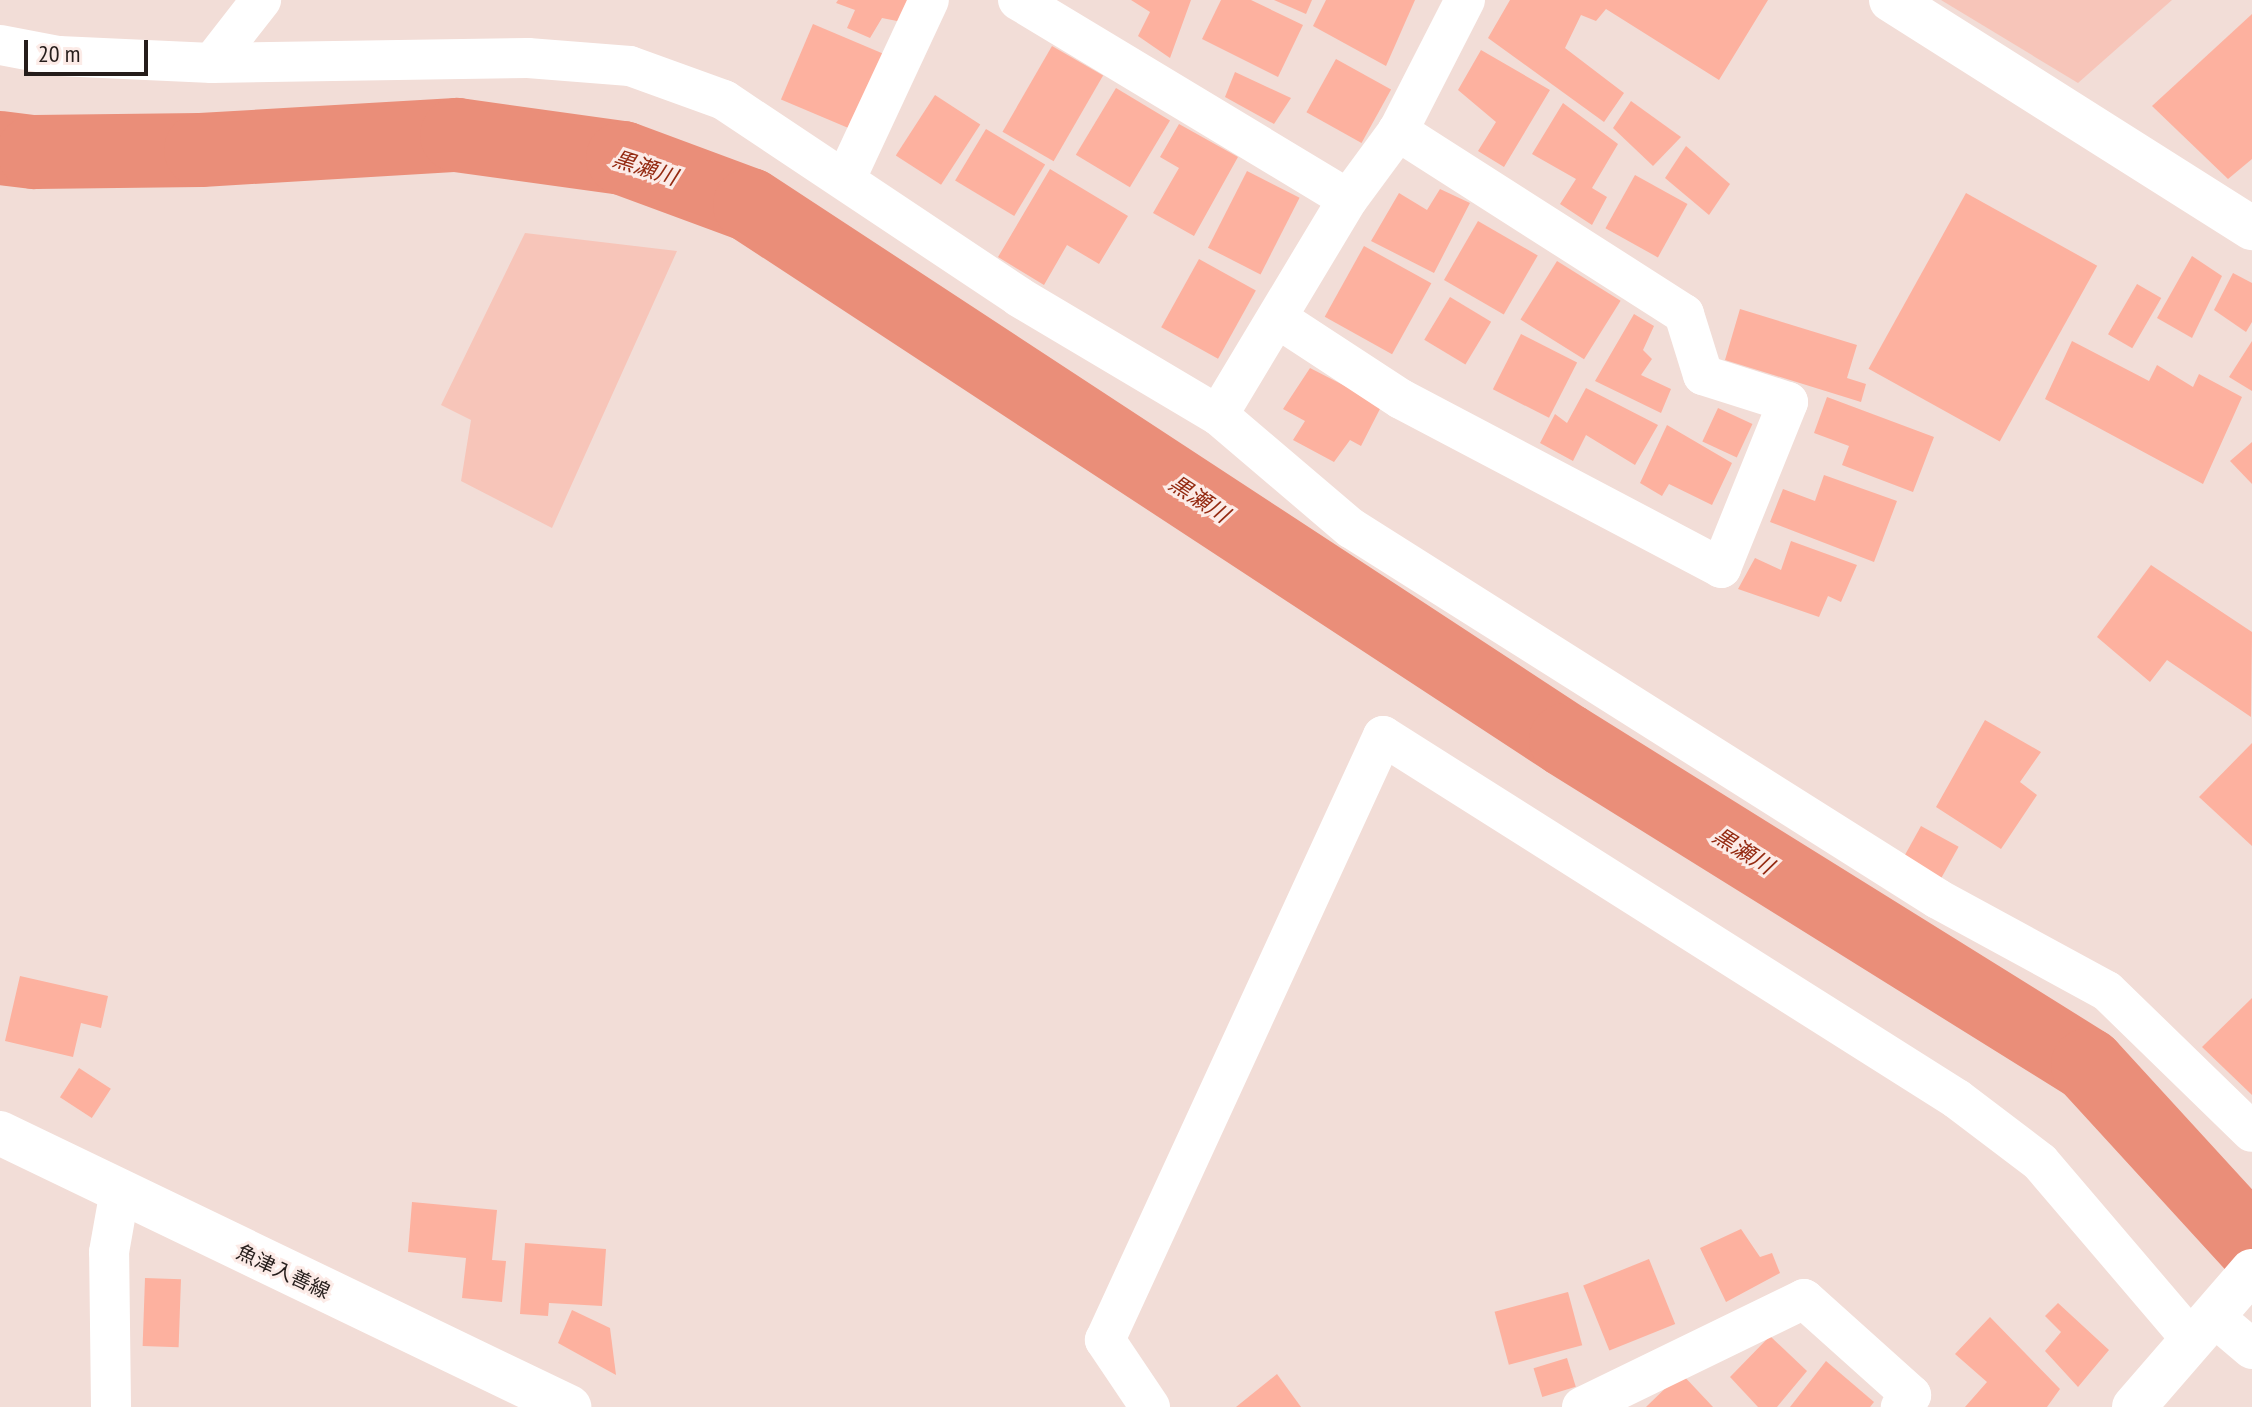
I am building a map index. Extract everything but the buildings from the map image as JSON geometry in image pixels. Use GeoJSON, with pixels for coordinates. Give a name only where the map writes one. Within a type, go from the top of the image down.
{"type":"FeatureCollection","features":[{"type":"Feature","properties":{"kind":"main road"},"geometry":{"type":"LineString","coordinates":[[1891,0],[2252,228]]}},
{"type":"Feature","properties":{"kind":"main road","name":"魚津入善線"},"geometry":{"type":"LineString","coordinates":[[0,1133],[237,1250],[569,1407]]}},
{"type":"Feature","properties":{"kind":"main road"},"geometry":{"type":"LineString","coordinates":[[2150,1401],[2202,1328],[2252,1271]]}},
{"type":"Feature","properties":{"kind":"street"},"geometry":{"type":"LineString","coordinates":[[212,63],[261,0]]}},
{"type":"Feature","properties":{"kind":"street"},"geometry":{"type":"LineString","coordinates":[[846,178],[929,0]]}},
{"type":"Feature","properties":{"kind":"street"},"geometry":{"type":"LineString","coordinates":[[1018,0],[1348,199]]}},
{"type":"Feature","properties":{"kind":"street"},"geometry":{"type":"LineString","coordinates":[[1218,415],[1348,199],[1398,131],[1465,0]]}},
{"type":"Feature","properties":{"kind":"street"},"geometry":{"type":"LineString","coordinates":[[0,45],[59,56],[212,63],[528,58],[630,66],[724,100],[846,178],[1019,297],[1218,415],[1351,528],[1938,899],[2107,991],[2252,1132]]}},
{"type":"Feature","properties":{"kind":"street"},"geometry":{"type":"LineString","coordinates":[[1277,318],[1401,399],[1721,568],[1788,402],[1703,375],[1684,314],[1398,131]]}},
{"type":"Feature","properties":{"kind":"street"},"geometry":{"type":"LineString","coordinates":[[1150,1407],[1105,1340],[1383,736],[1957,1099],[2040,1162],[2202,1328],[2252,1349]]}},
{"type":"Feature","properties":{"kind":"street"},"geometry":{"type":"LineString","coordinates":[[111,1407],[109,1252],[120,1190]]}},
{"type":"Feature","properties":{"kind":"street"},"geometry":{"type":"LineString","coordinates":[[1582,1407],[1804,1299],[1911,1395],[1901,1407]]}},
{"type":"Feature","properties":{"kind":"shaded area"},"geometry":{"type":"Polygon","coordinates":[[[1941,0],[2172,0],[2078,83],[1941,0]]]}},
{"type":"Feature","properties":{"kind":"shaded area"},"geometry":{"type":"Polygon","coordinates":[[[525,233],[677,251],[552,528],[461,481],[471,420],[441,405],[525,233]]]}},
{"type":"Feature","properties":{"kind":"waterway","name":"黒瀬川"},"geometry":{"type":"LineString","coordinates":[[0,148],[34,152],[201,150],[457,135],[623,158],[750,205],[1566,740],[2088,1065],[2252,1244]]}}]}
